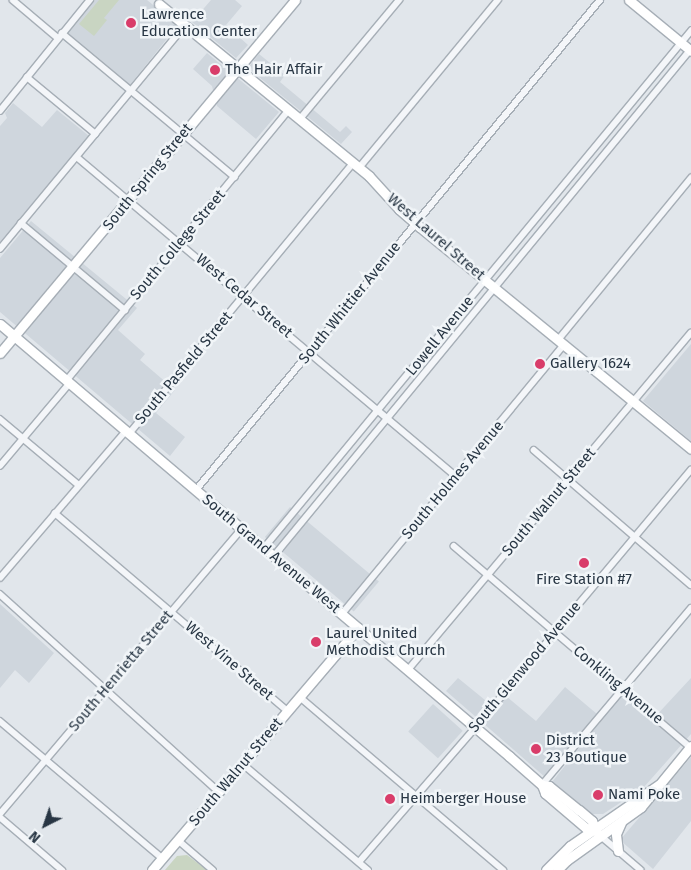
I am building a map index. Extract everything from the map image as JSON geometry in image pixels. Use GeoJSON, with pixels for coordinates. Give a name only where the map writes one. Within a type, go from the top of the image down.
{"type":"FeatureCollection","features":[{"type":"Feature","properties":{"kind":"street"},"geometry":{"type":"LineString","coordinates":[[13,0],[58,38]]}},
{"type":"Feature","properties":{"kind":"street"},"geometry":{"type":"LineString","coordinates":[[0,111],[3,101],[26,77],[90,0]]}},
{"type":"Feature","properties":{"kind":"street","name":"South Spring Street"},"geometry":{"type":"LineString","coordinates":[[0,353],[74,267],[295,0]]}},
{"type":"Feature","properties":{"kind":"street"},"geometry":{"type":"LineString","coordinates":[[300,119],[399,0]]}},
{"type":"Feature","properties":{"kind":"street","name":"South Pasfield Street"},"geometry":{"type":"LineString","coordinates":[[0,578],[128,432],[498,0]]}},
{"type":"Feature","properties":{"kind":"street","name":"South Whittier Avenue"},"geometry":{"type":"LineString","coordinates":[[196,490],[600,0]]}},
{"type":"Feature","properties":{"kind":"street"},"geometry":{"type":"LineString","coordinates":[[628,0],[691,50]]}},
{"type":"Feature","properties":{"kind":"street","name":"West Laurel Street"},"geometry":{"type":"LineString","coordinates":[[159,1],[185,25],[357,165],[416,223],[691,449]]}},
{"type":"Feature","properties":{"kind":"street"},"geometry":{"type":"LineString","coordinates":[[0,249],[185,25]]}},
{"type":"Feature","properties":{"kind":"street","name":"Lowell Avenue"},"geometry":{"type":"LineString","coordinates":[[264,548],[691,31]]}},
{"type":"Feature","properties":{"kind":"street"},"geometry":{"type":"LineString","coordinates":[[62,33],[235,177]]}},
{"type":"Feature","properties":{"kind":"street","name":"Lowell Avenue"},"geometry":{"type":"LineString","coordinates":[[274,556],[691,50]]}},
{"type":"Feature","properties":{"kind":"street"},"geometry":{"type":"LineString","coordinates":[[26,77],[96,134]]}},
{"type":"Feature","properties":{"kind":"street","name":"South College Street"},"geometry":{"type":"LineString","coordinates":[[0,466],[289,110]]}},
{"type":"Feature","properties":{"kind":"street","name":"West Cedar Street"},"geometry":{"type":"LineString","coordinates":[[77,157],[456,476]]}},
{"type":"Feature","properties":{"kind":"street"},"geometry":{"type":"LineString","coordinates":[[586,158],[595,166]]}},
{"type":"Feature","properties":{"kind":"street","name":"South Holmes Avenue"},"geometry":{"type":"LineString","coordinates":[[342,614],[456,476],[691,178]]}},
{"type":"Feature","properties":{"kind":"street"},"geometry":{"type":"LineString","coordinates":[[21,223],[125,310]]}},
{"type":"Feature","properties":{"kind":"street","name":"South Grand Avenue West"},"geometry":{"type":"LineString","coordinates":[[0,324],[542,785],[545,793],[568,813],[586,828],[598,833],[641,870]]}},
{"type":"Feature","properties":{"kind":"street","name":"South Walnut Street"},"geometry":{"type":"LineString","coordinates":[[408,670],[691,333]]}},
{"type":"Feature","properties":{"kind":"street"},"geometry":{"type":"LineString","coordinates":[[0,418],[79,486]]}},
{"type":"Feature","properties":{"kind":"street"},"geometry":{"type":"LineString","coordinates":[[534,450],[691,585]]}},
{"type":"Feature","properties":{"kind":"street","name":"South Glenwood Avenue"},"geometry":{"type":"LineString","coordinates":[[359,862],[475,728],[691,470]]}},
{"type":"Feature","properties":{"kind":"street","name":"West Vine Street"},"geometry":{"type":"LineString","coordinates":[[55,513],[288,711]]}},
{"type":"Feature","properties":{"kind":"street","name":"South Henrietta Street"},"geometry":{"type":"LineString","coordinates":[[0,816],[45,759],[242,529]]}},
{"type":"Feature","properties":{"kind":"street","name":"Conkling Avenue"},"geometry":{"type":"LineString","coordinates":[[454,546],[690,746]]}},
{"type":"Feature","properties":{"kind":"street"},"geometry":{"type":"LineString","coordinates":[[0,594],[219,792]]}},
{"type":"Feature","properties":{"kind":"street"},"geometry":{"type":"LineString","coordinates":[[542,785],[691,608]]}},
{"type":"Feature","properties":{"kind":"street","name":"South Walnut Street"},"geometry":{"type":"LineString","coordinates":[[152,870],[358,628]]}},
{"type":"Feature","properties":{"kind":"street"},"geometry":{"type":"LineString","coordinates":[[300,697],[503,870]]}},
{"type":"Feature","properties":{"kind":"street"},"geometry":{"type":"LineString","coordinates":[[0,721],[162,858]]}},
{"type":"Feature","properties":{"kind":"street"},"geometry":{"type":"LineString","coordinates":[[546,870],[573,844],[621,823],[648,801],[658,785],[690,746]]}},
{"type":"Feature","properties":{"kind":"street"},"geometry":{"type":"LineString","coordinates":[[243,764],[368,870]]}},
{"type":"Feature","properties":{"kind":"street","name":"South Grand Avenue West"},"geometry":{"type":"LineString","coordinates":[[542,785],[549,786],[592,821],[598,833]]}},
{"type":"Feature","properties":{"kind":"street"},"geometry":{"type":"LineString","coordinates":[[557,870],[598,833],[658,785]]}},
{"type":"Feature","properties":{"kind":"street"},"geometry":{"type":"LineString","coordinates":[[568,813],[577,824],[579,831],[573,844]]}},
{"type":"Feature","properties":{"kind":"street"},"geometry":{"type":"LineString","coordinates":[[0,816],[62,870]]}},
{"type":"Feature","properties":{"kind":"street"},"geometry":{"type":"LineString","coordinates":[[618,851],[616,834],[621,823]]}},
{"type":"Feature","properties":{"kind":"street"},"geometry":{"type":"LineString","coordinates":[[178,840],[213,870]]}},
{"type":"Feature","properties":{"kind":"shaded area"},"geometry":{"type":"Polygon","coordinates":[[[95,0],[147,0],[178,25],[130,85],[67,33],[95,0]]]}},
{"type":"Feature","properties":{"kind":"shaded area"},"geometry":{"type":"Polygon","coordinates":[[[211,0],[235,0],[242,6],[226,25],[248,45],[236,58],[192,22],[211,0]]]}},
{"type":"Feature","properties":{"kind":"shaded area"},"geometry":{"type":"Polygon","coordinates":[[[207,53],[279,112],[256,139],[217,106],[212,86],[193,69],[207,53]]]}},
{"type":"Feature","properties":{"kind":"shaded area"},"geometry":{"type":"Polygon","coordinates":[[[259,54],[285,75],[280,82],[340,132],[346,126],[352,132],[341,144],[248,68],[259,54]]]}},
{"type":"Feature","properties":{"kind":"shaded area"},"geometry":{"type":"Polygon","coordinates":[[[13,103],[42,127],[57,110],[89,136],[0,242],[0,126],[7,118],[5,113],[13,103]]]}},
{"type":"Feature","properties":{"kind":"shaded area"},"geometry":{"type":"Polygon","coordinates":[[[31,221],[137,308],[118,330],[145,354],[140,360],[175,390],[156,413],[185,437],[170,456],[0,312],[0,258],[31,221]]]}},
{"type":"Feature","properties":{"kind":"shaded area"},"geometry":{"type":"Polygon","coordinates":[[[691,344],[691,441],[643,401],[691,344]]]}},
{"type":"Feature","properties":{"kind":"shaded area"},"geometry":{"type":"Polygon","coordinates":[[[290,507],[379,582],[354,611],[265,537],[290,507]]]}},
{"type":"Feature","properties":{"kind":"shaded area"},"geometry":{"type":"Polygon","coordinates":[[[0,604],[54,653],[29,683],[15,670],[0,688],[0,604]]]}},
{"type":"Feature","properties":{"kind":"shaded area"},"geometry":{"type":"Polygon","coordinates":[[[458,678],[496,709],[506,696],[536,721],[565,687],[597,714],[545,777],[446,691],[458,678]]]}},
{"type":"Feature","properties":{"kind":"shaded area"},"geometry":{"type":"Polygon","coordinates":[[[691,678],[691,734],[644,787],[603,814],[591,814],[552,782],[621,696],[626,697],[653,719],[691,678]]]}},
{"type":"Feature","properties":{"kind":"shaded area"},"geometry":{"type":"Polygon","coordinates":[[[433,704],[463,731],[438,758],[408,731],[433,704]]]}},
{"type":"Feature","properties":{"kind":"shaded area"},"geometry":{"type":"Polygon","coordinates":[[[691,757],[691,821],[653,869],[620,840],[691,757]]]}},
{"type":"Feature","properties":{"kind":"green space"},"geometry":{"type":"Polygon","coordinates":[[[99,0],[119,0],[104,18],[107,20],[94,36],[79,24],[99,0]]]}},
{"type":"Feature","properties":{"kind":"green space"},"geometry":{"type":"Polygon","coordinates":[[[187,855],[207,870],[165,870],[177,856],[187,855]]]}},
{"type":"Feature","properties":{"kind":"place","name":"Lawrence Education Center"},"geometry":{"type":"Point","coordinates":[131,23]}},
{"type":"Feature","properties":{"kind":"place","name":"The Hair Affair"},"geometry":{"type":"Point","coordinates":[215,70]}},
{"type":"Feature","properties":{"kind":"place","name":"Gallery 1624"},"geometry":{"type":"Point","coordinates":[540,364]}},
{"type":"Feature","properties":{"kind":"place","name":"Fire Station #7"},"geometry":{"type":"Point","coordinates":[584,563]}},
{"type":"Feature","properties":{"kind":"place","name":"Laurel United Methodist Church"},"geometry":{"type":"Point","coordinates":[316,642]}},
{"type":"Feature","properties":{"kind":"place","name":"District 23 Boutique"},"geometry":{"type":"Point","coordinates":[536,749]}},
{"type":"Feature","properties":{"kind":"place","name":"Nami Poke"},"geometry":{"type":"Point","coordinates":[598,795]}},
{"type":"Feature","properties":{"kind":"place","name":"Heimberger House"},"geometry":{"type":"Point","coordinates":[390,799]}}]}
